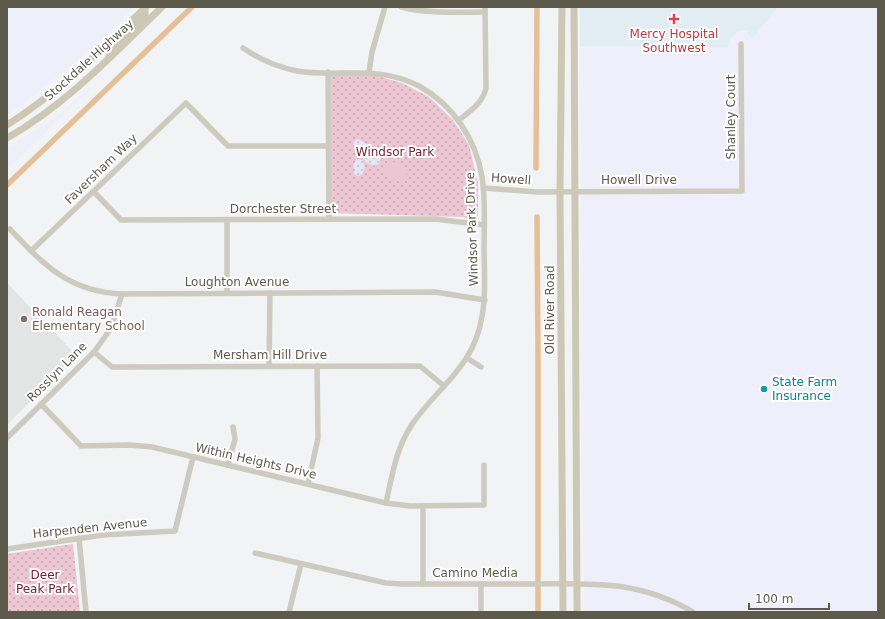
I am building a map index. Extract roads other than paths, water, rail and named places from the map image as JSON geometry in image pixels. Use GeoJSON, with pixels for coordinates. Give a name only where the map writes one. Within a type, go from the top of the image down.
{"type":"FeatureCollection","features":[{"type":"Feature","properties":{"kind":"main road","name":"Stockdale Highway"},"geometry":{"type":"LineString","coordinates":[[7,138],[61,102],[162,7]]}},
{"type":"Feature","properties":{"kind":"main road","name":"Old River Road"},"geometry":{"type":"LineString","coordinates":[[562,7],[560,192],[563,612]]}},
{"type":"Feature","properties":{"kind":"main road"},"geometry":{"type":"LineString","coordinates":[[567,7],[566,36],[574,43]]}},
{"type":"Feature","properties":{"kind":"main road","name":"Old River Road"},"geometry":{"type":"LineString","coordinates":[[574,7],[577,612]]}},
{"type":"Feature","properties":{"kind":"main road","name":"Stockdale Highway"},"geometry":{"type":"LineString","coordinates":[[7,125],[53,93],[82,68],[145,8]]}},
{"type":"Feature","properties":{"kind":"main road"},"geometry":{"type":"LineString","coordinates":[[109,58],[113,47],[145,15],[145,8]]}},
{"type":"Feature","properties":{"kind":"street"},"geometry":{"type":"LineString","coordinates":[[369,72],[372,52],[386,7]]}},
{"type":"Feature","properties":{"kind":"street"},"geometry":{"type":"LineString","coordinates":[[401,7],[422,12],[485,10],[486,88],[484,96],[480,102],[459,120]]}},
{"type":"Feature","properties":{"kind":"street","name":"Shanley Court"},"geometry":{"type":"LineString","coordinates":[[742,44],[742,191]]}},
{"type":"Feature","properties":{"kind":"street","name":"Windsor Park Drive"},"geometry":{"type":"LineString","coordinates":[[243,48],[261,59],[285,68],[310,72],[369,72],[397,77],[419,86],[440,101],[459,120],[476,153],[480,165],[484,188],[485,300],[481,324],[466,358],[418,417],[404,438],[396,459],[386,503]]}},
{"type":"Feature","properties":{"kind":"street"},"geometry":{"type":"LineString","coordinates":[[328,72],[329,219]]}},
{"type":"Feature","properties":{"kind":"street","name":"Faversham Way"},"geometry":{"type":"LineString","coordinates":[[31,251],[186,102],[228,146],[328,146]]}},
{"type":"Feature","properties":{"kind":"street","name":"Howell"},"geometry":{"type":"LineString","coordinates":[[484,188],[537,192]]}},
{"type":"Feature","properties":{"kind":"street","name":"Howell Drive"},"geometry":{"type":"LineString","coordinates":[[537,192],[742,191]]}},
{"type":"Feature","properties":{"kind":"street","name":"Dorchester Street"},"geometry":{"type":"LineString","coordinates":[[94,192],[121,220],[435,219],[484,225]]}},
{"type":"Feature","properties":{"kind":"street"},"geometry":{"type":"LineString","coordinates":[[227,220],[228,293]]}},
{"type":"Feature","properties":{"kind":"street","name":"Loughton Avenue"},"geometry":{"type":"LineString","coordinates":[[10,229],[54,272],[76,284],[102,292],[122,294],[435,292],[485,300]]}},
{"type":"Feature","properties":{"kind":"street"},"geometry":{"type":"LineString","coordinates":[[269,366],[270,293]]}},
{"type":"Feature","properties":{"kind":"street","name":"Rosslyn Lane"},"geometry":{"type":"LineString","coordinates":[[7,438],[94,352],[109,331],[122,294]]}},
{"type":"Feature","properties":{"kind":"street","name":"Mersham Hill Drive"},"geometry":{"type":"LineString","coordinates":[[94,352],[112,367],[420,366],[444,386]]}},
{"type":"Feature","properties":{"kind":"street"},"geometry":{"type":"LineString","coordinates":[[466,358],[481,366]]}},
{"type":"Feature","properties":{"kind":"street"},"geometry":{"type":"LineString","coordinates":[[308,484],[318,438],[317,366]]}},
{"type":"Feature","properties":{"kind":"street","name":"Within Heights Drive"},"geometry":{"type":"LineString","coordinates":[[41,404],[81,446],[140,446],[398,505],[484,505],[484,465]]}},
{"type":"Feature","properties":{"kind":"street"},"geometry":{"type":"LineString","coordinates":[[228,466],[235,439],[233,427]]}},
{"type":"Feature","properties":{"kind":"street","name":"Harpenden Avenue"},"geometry":{"type":"LineString","coordinates":[[7,549],[103,535],[175,531],[193,457]]}},
{"type":"Feature","properties":{"kind":"street"},"geometry":{"type":"LineString","coordinates":[[423,506],[423,584]]}},
{"type":"Feature","properties":{"kind":"street"},"geometry":{"type":"LineString","coordinates":[[79,538],[86,612]]}},
{"type":"Feature","properties":{"kind":"street","name":"Camino Media"},"geometry":{"type":"LineString","coordinates":[[255,553],[386,583],[609,584],[642,590],[670,600],[693,612]]}},
{"type":"Feature","properties":{"kind":"street"},"geometry":{"type":"LineString","coordinates":[[289,612],[301,564]]}},
{"type":"Feature","properties":{"kind":"street"},"geometry":{"type":"LineString","coordinates":[[481,584],[481,612]]}},
{"type":"Feature","properties":{"kind":"waterway"},"geometry":{"type":"LineString","coordinates":[[7,185],[192,7]]}},
{"type":"Feature","properties":{"kind":"waterway"},"geometry":{"type":"LineString","coordinates":[[536,168],[537,7]]}},
{"type":"Feature","properties":{"kind":"waterway"},"geometry":{"type":"LineString","coordinates":[[537,217],[538,612]]}},
{"type":"Feature","properties":{"kind":"place","name":"Mercy Hospital Southwest"},"geometry":{"type":"Point","coordinates":[674,19]}},
{"type":"Feature","properties":{"kind":"place","name":"Ronald Reagan Elementary School"},"geometry":{"type":"Point","coordinates":[24,319]}},
{"type":"Feature","properties":{"kind":"place","name":"State Farm Insurance"},"geometry":{"type":"Point","coordinates":[764,389]}},
{"type":"Feature","properties":{"kind":"park label","name":"Windsor Park"},"geometry":{"type":"Point","coordinates":[395,152]}},
{"type":"Feature","properties":{"kind":"park label","name":"Deer Peak Park"},"geometry":{"type":"Point","coordinates":[45,582]}}]}
